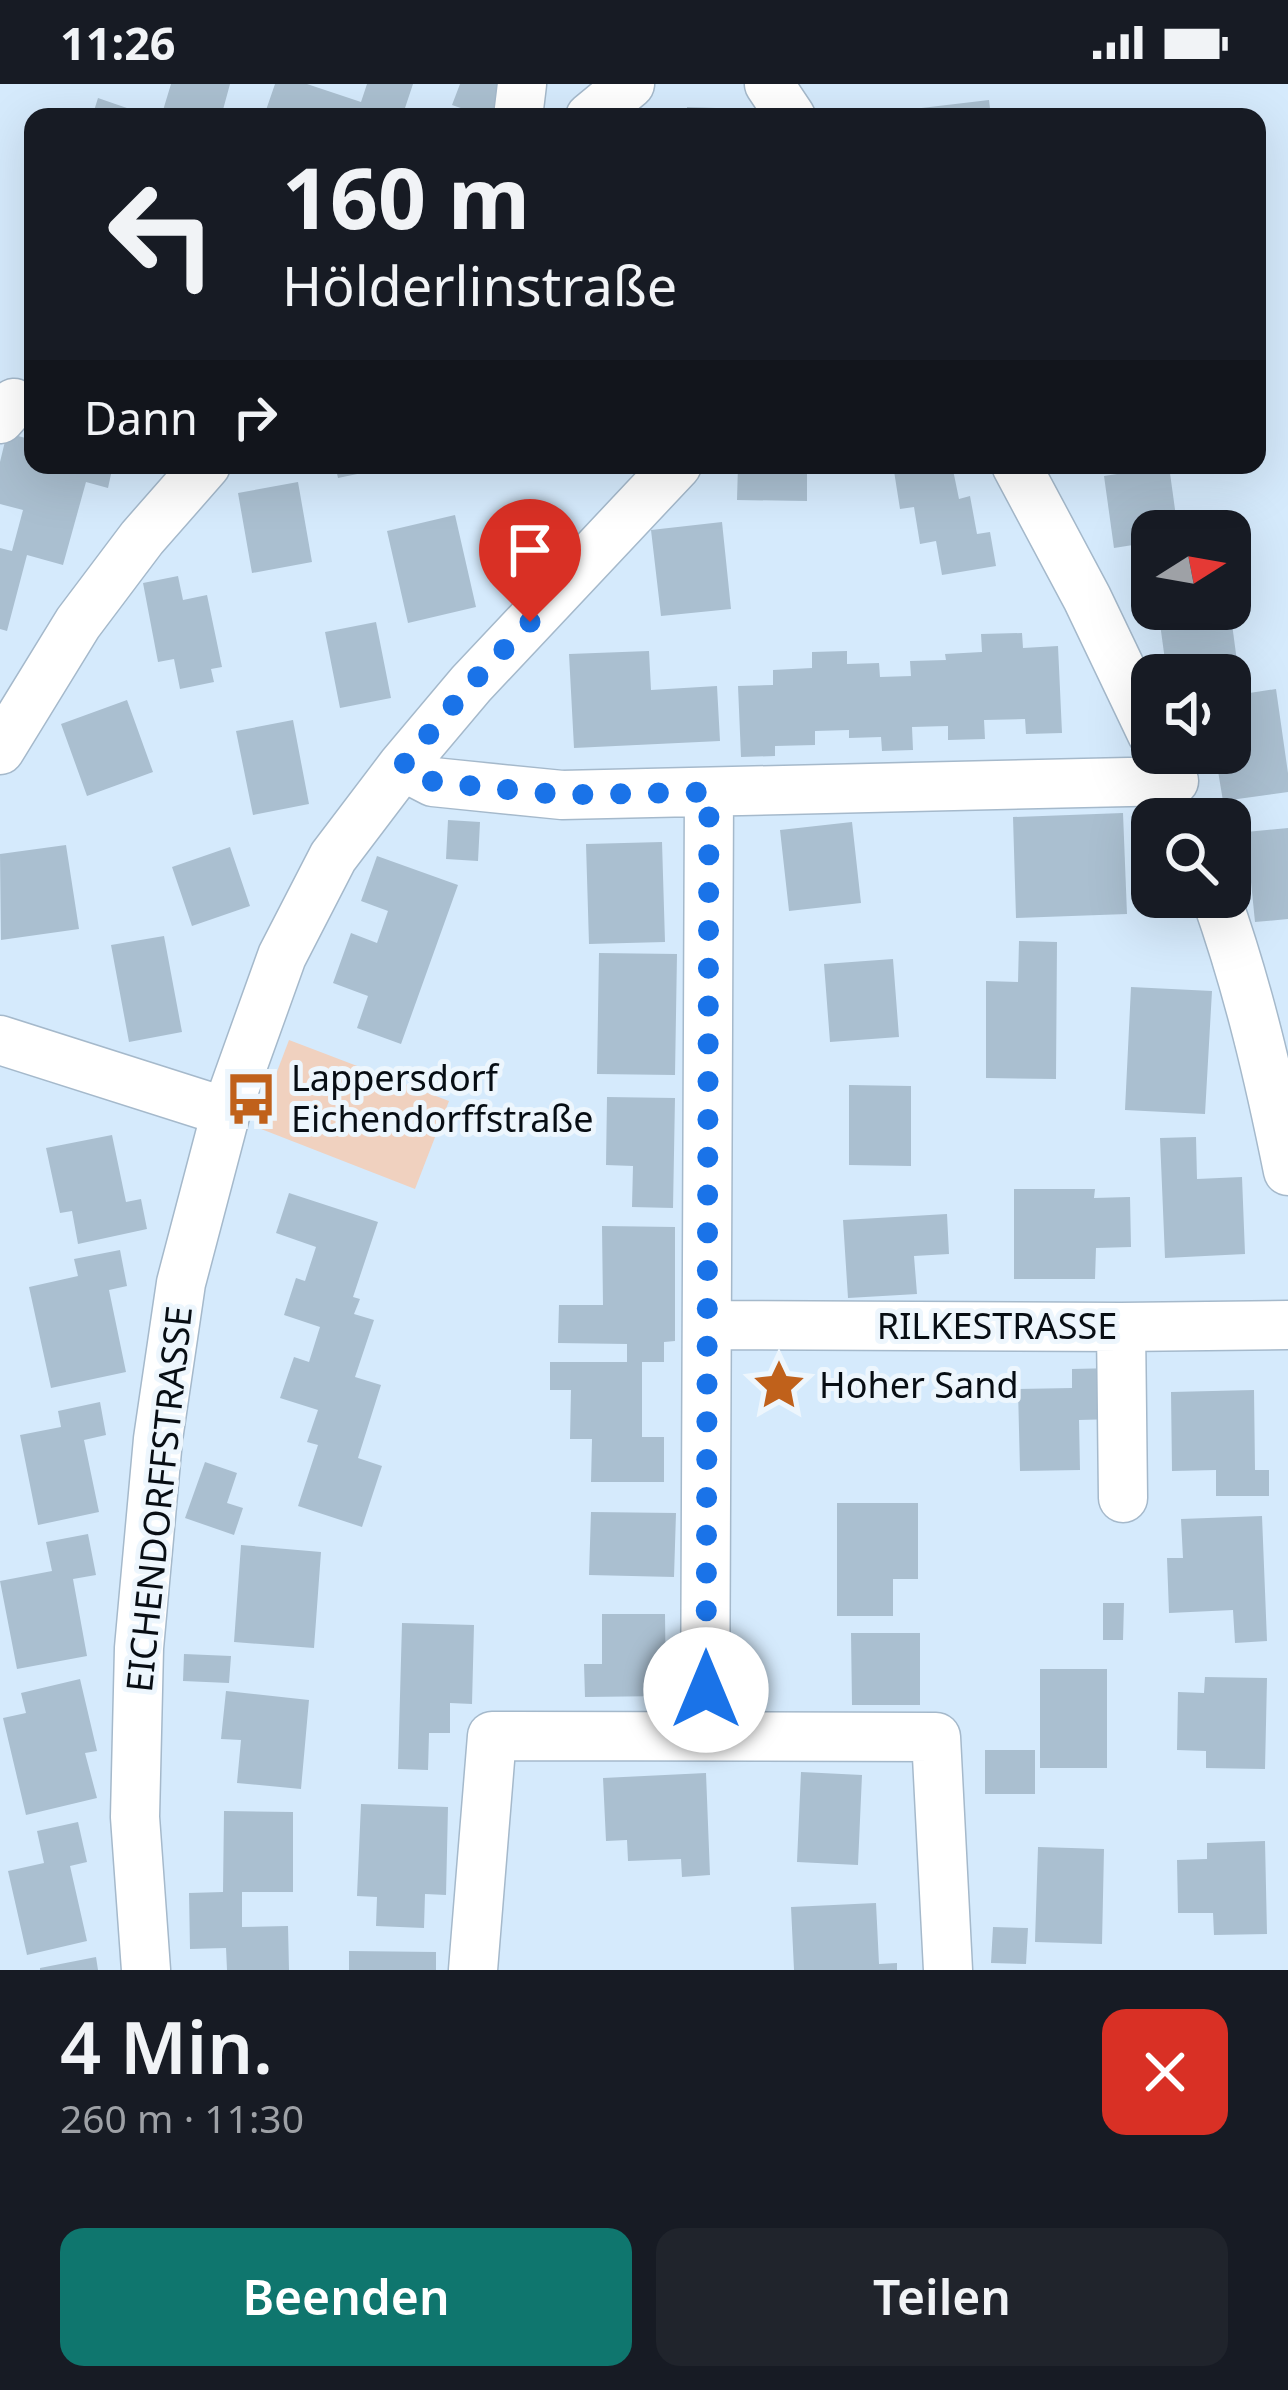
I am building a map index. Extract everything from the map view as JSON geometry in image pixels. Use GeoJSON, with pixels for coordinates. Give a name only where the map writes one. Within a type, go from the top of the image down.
{"type":"FeatureCollection","features":[{"type":"Feature","properties":{"kind":"street"},"geometry":{"type":"LineString","coordinates":[[601,108],[630,84]]}},
{"type":"Feature","properties":{"kind":"street"},"geometry":{"type":"LineString","coordinates":[[0,750],[78,623],[198,474]]}},
{"type":"Feature","properties":{"kind":"street","name":"EICHENDORFFSTRASSE"},"geometry":{"type":"LineString","coordinates":[[146,1970],[136,1774],[139,1648],[153,1486],[181,1283],[226,1112],[282,956],[333,857],[471,684],[669,474]]}},
{"type":"Feature","properties":{"kind":"street"},"geometry":{"type":"LineString","coordinates":[[1021,474],[1131,690]]}},
{"type":"Feature","properties":{"kind":"street"},"geometry":{"type":"LineString","coordinates":[[402,766],[434,782],[562,795],[1175,784]]}},
{"type":"Feature","properties":{"kind":"street"},"geometry":{"type":"LineString","coordinates":[[705,1736],[709,792]]}},
{"type":"Feature","properties":{"kind":"street"},"geometry":{"type":"LineString","coordinates":[[1224,918],[1267,1064],[1288,1171]]}},
{"type":"Feature","properties":{"kind":"street"},"geometry":{"type":"LineString","coordinates":[[0,1040],[226,1112]]}},
{"type":"Feature","properties":{"kind":"street","name":"RILKESTRASSE"},"geometry":{"type":"LineString","coordinates":[[707,1324],[1288,1325]]}},
{"type":"Feature","properties":{"kind":"street"},"geometry":{"type":"LineString","coordinates":[[1121,1328],[1123,1498]]}},
{"type":"Feature","properties":{"kind":"street"},"geometry":{"type":"LineString","coordinates":[[473,1970],[492,1736],[936,1737],[948,1970]]}},
{"type":"Feature","properties":{"kind":"shaded area"},"geometry":{"type":"Polygon","coordinates":[[[289,1040],[449,1101],[415,1189],[256,1127],[289,1040]]]}},
{"type":"Feature","properties":{"kind":"building"},"geometry":{"type":"Polygon","coordinates":[[[171,84],[230,84],[223,108],[164,108],[171,84]]]}},
{"type":"Feature","properties":{"kind":"building"},"geometry":{"type":"Polygon","coordinates":[[[275,84],[307,84],[361,102],[367,84],[413,84],[405,108],[267,108],[275,84]]]}},
{"type":"Feature","properties":{"kind":"building"},"geometry":{"type":"Polygon","coordinates":[[[460,84],[510,84],[507,108],[452,105],[460,84]]]}},
{"type":"Feature","properties":{"kind":"building"},"geometry":{"type":"Polygon","coordinates":[[[98,98],[127,108],[95,108],[98,98]]]}},
{"type":"Feature","properties":{"kind":"building"},"geometry":{"type":"Polygon","coordinates":[[[989,100],[990,108],[921,108],[989,100]]]}},
{"type":"Feature","properties":{"kind":"building"},"geometry":{"type":"Polygon","coordinates":[[[7,433],[24,438],[24,474],[111,474],[108,488],[86,482],[63,565],[27,555],[7,631],[0,629],[0,548],[12,551],[23,510],[0,504],[0,462],[7,433]]]}},
{"type":"Feature","properties":{"kind":"building"},"geometry":{"type":"Polygon","coordinates":[[[738,474],[807,474],[807,501],[737,500],[738,474]]]}},
{"type":"Feature","properties":{"kind":"building"},"geometry":{"type":"Polygon","coordinates":[[[894,474],[954,474],[959,499],[970,496],[977,534],[990,532],[996,566],[942,575],[936,541],[920,544],[914,507],[900,509],[894,474]]]}},
{"type":"Feature","properties":{"kind":"building"},"geometry":{"type":"Polygon","coordinates":[[[1170,474],[1175,510],[1131,510],[1131,545],[1114,548],[1104,476],[1170,474]]]}},
{"type":"Feature","properties":{"kind":"building"},"geometry":{"type":"Polygon","coordinates":[[[298,482],[312,562],[252,573],[238,493],[298,482]]]}},
{"type":"Feature","properties":{"kind":"building"},"geometry":{"type":"Polygon","coordinates":[[[455,515],[476,607],[408,623],[387,531],[455,515]]]}},
{"type":"Feature","properties":{"kind":"building"},"geometry":{"type":"Polygon","coordinates":[[[722,522],[731,609],[661,616],[651,530],[722,522]]]}},
{"type":"Feature","properties":{"kind":"building"},"geometry":{"type":"Polygon","coordinates":[[[178,576],[183,600],[207,595],[222,667],[211,669],[214,682],[180,689],[174,659],[158,662],[143,583],[178,576]]]}},
{"type":"Feature","properties":{"kind":"building"},"geometry":{"type":"Polygon","coordinates":[[[376,622],[391,698],[340,708],[325,632],[376,622]]]}},
{"type":"Feature","properties":{"kind":"building"},"geometry":{"type":"Polygon","coordinates":[[[1161,630],[1233,630],[1236,654],[1164,654],[1161,630]]]}},
{"type":"Feature","properties":{"kind":"building"},"geometry":{"type":"Polygon","coordinates":[[[1022,633],[1023,648],[1058,646],[1062,733],[1026,734],[1025,719],[984,720],[985,739],[948,740],[948,726],[912,727],[913,750],[882,751],[881,737],[849,738],[849,730],[815,731],[815,745],[775,746],[775,756],[741,757],[738,686],[773,685],[773,670],[812,668],[812,652],[847,651],[847,664],[879,663],[880,677],[911,676],[910,661],[982,652],[981,634],[1022,633]]]}},
{"type":"Feature","properties":{"kind":"building"},"geometry":{"type":"Polygon","coordinates":[[[649,651],[651,690],[717,686],[720,741],[574,748],[569,654],[649,651]]]}},
{"type":"Feature","properties":{"kind":"building"},"geometry":{"type":"Polygon","coordinates":[[[1276,689],[1288,792],[1222,798],[1218,774],[1251,774],[1251,693],[1276,689]]]}},
{"type":"Feature","properties":{"kind":"building"},"geometry":{"type":"Polygon","coordinates":[[[127,700],[153,772],[87,796],[61,724],[127,700]]]}},
{"type":"Feature","properties":{"kind":"building"},"geometry":{"type":"Polygon","coordinates":[[[293,720],[309,804],[253,815],[236,731],[293,720]]]}},
{"type":"Feature","properties":{"kind":"building"},"geometry":{"type":"Polygon","coordinates":[[[1123,813],[1127,914],[1016,918],[1013,817],[1123,813]]]}},
{"type":"Feature","properties":{"kind":"building"},"geometry":{"type":"Polygon","coordinates":[[[448,820],[480,822],[478,861],[446,859],[448,820]]]}},
{"type":"Feature","properties":{"kind":"building"},"geometry":{"type":"Polygon","coordinates":[[[852,822],[861,903],[789,911],[780,830],[852,822]]]}},
{"type":"Feature","properties":{"kind":"building"},"geometry":{"type":"Polygon","coordinates":[[[1288,828],[1288,919],[1255,922],[1251,832],[1288,828]]]}},
{"type":"Feature","properties":{"kind":"building"},"geometry":{"type":"Polygon","coordinates":[[[662,842],[665,942],[589,944],[586,844],[662,842]]]}},
{"type":"Feature","properties":{"kind":"building"},"geometry":{"type":"Polygon","coordinates":[[[66,845],[79,929],[1,940],[0,854],[66,845]]]}},
{"type":"Feature","properties":{"kind":"building"},"geometry":{"type":"Polygon","coordinates":[[[230,847],[250,906],[192,926],[172,867],[230,847]]]}},
{"type":"Feature","properties":{"kind":"building"},"geometry":{"type":"Polygon","coordinates":[[[377,856],[458,885],[401,1044],[357,1028],[368,996],[333,983],[351,933],[377,943],[388,911],[361,901],[377,856]]]}},
{"type":"Feature","properties":{"kind":"building"},"geometry":{"type":"Polygon","coordinates":[[[164,936],[182,1032],[129,1042],[111,945],[164,936]]]}},
{"type":"Feature","properties":{"kind":"building"},"geometry":{"type":"Polygon","coordinates":[[[1019,941],[1057,942],[1056,1079],[986,1078],[986,981],[1018,982],[1019,941]]]}},
{"type":"Feature","properties":{"kind":"building"},"geometry":{"type":"Polygon","coordinates":[[[599,953],[677,954],[675,1075],[597,1074],[599,953]]]}},
{"type":"Feature","properties":{"kind":"building"},"geometry":{"type":"Polygon","coordinates":[[[893,959],[899,1037],[830,1042],[824,964],[893,959]]]}},
{"type":"Feature","properties":{"kind":"building"},"geometry":{"type":"Polygon","coordinates":[[[1131,987],[1212,991],[1205,1114],[1125,1110],[1131,987]]]}},
{"type":"Feature","properties":{"kind":"building"},"geometry":{"type":"Polygon","coordinates":[[[849,1085],[911,1086],[911,1166],[849,1165],[849,1085]]]}},
{"type":"Feature","properties":{"kind":"building"},"geometry":{"type":"Polygon","coordinates":[[[607,1097],[675,1098],[673,1208],[632,1207],[633,1166],[606,1165],[607,1097]]]}},
{"type":"Feature","properties":{"kind":"building"},"geometry":{"type":"Polygon","coordinates":[[[112,1135],[126,1202],[141,1199],[147,1229],[78,1244],[72,1211],[60,1213],[46,1148],[112,1135]]]}},
{"type":"Feature","properties":{"kind":"building"},"geometry":{"type":"Polygon","coordinates":[[[1196,1137],[1197,1179],[1242,1177],[1245,1254],[1165,1258],[1160,1138],[1196,1137]]]}},
{"type":"Feature","properties":{"kind":"building"},"geometry":{"type":"Polygon","coordinates":[[[1014,1189],[1095,1189],[1094,1198],[1130,1197],[1131,1247],[1096,1248],[1095,1279],[1014,1279],[1014,1189]]]}},
{"type":"Feature","properties":{"kind":"building"},"geometry":{"type":"Polygon","coordinates":[[[289,1193],[378,1222],[353,1297],[360,1299],[354,1314],[374,1320],[355,1377],[381,1385],[358,1458],[382,1466],[362,1527],[298,1506],[318,1445],[307,1442],[318,1410],[280,1398],[294,1357],[309,1362],[320,1327],[284,1315],[296,1278],[305,1281],[316,1247],[276,1233],[289,1193]]]}},
{"type":"Feature","properties":{"kind":"building"},"geometry":{"type":"Polygon","coordinates":[[[947,1214],[949,1254],[914,1256],[917,1294],[848,1298],[843,1220],[947,1214]]]}},
{"type":"Feature","properties":{"kind":"building"},"geometry":{"type":"Polygon","coordinates":[[[602,1226],[675,1227],[675,1341],[664,1342],[664,1362],[642,1362],[642,1437],[664,1437],[664,1482],[591,1482],[592,1439],[570,1439],[571,1390],[550,1390],[550,1362],[627,1362],[627,1344],[558,1343],[559,1305],[603,1305],[602,1226]]]}},
{"type":"Feature","properties":{"kind":"building"},"geometry":{"type":"Polygon","coordinates":[[[120,1250],[127,1286],[109,1290],[126,1372],[51,1388],[29,1287],[78,1276],[74,1259],[120,1250]]]}},
{"type":"Feature","properties":{"kind":"building"},"geometry":{"type":"Polygon","coordinates":[[[1115,1368],[1116,1419],[1079,1420],[1080,1470],[1020,1471],[1018,1389],[1072,1388],[1072,1369],[1115,1368]]]}},
{"type":"Feature","properties":{"kind":"building"},"geometry":{"type":"Polygon","coordinates":[[[1254,1390],[1255,1470],[1269,1470],[1269,1496],[1216,1496],[1216,1470],[1172,1471],[1171,1392],[1254,1390]]]}},
{"type":"Feature","properties":{"kind":"building"},"geometry":{"type":"Polygon","coordinates":[[[100,1402],[106,1435],[84,1440],[99,1512],[38,1525],[20,1435],[61,1427],[58,1411],[100,1402]]]}},
{"type":"Feature","properties":{"kind":"building"},"geometry":{"type":"Polygon","coordinates":[[[205,1462],[237,1473],[227,1503],[243,1508],[234,1535],[185,1518],[205,1462]]]}},
{"type":"Feature","properties":{"kind":"building"},"geometry":{"type":"Polygon","coordinates":[[[837,1503],[918,1503],[918,1579],[893,1579],[893,1616],[837,1616],[837,1503]]]}},
{"type":"Feature","properties":{"kind":"building"},"geometry":{"type":"Polygon","coordinates":[[[591,1512],[676,1513],[674,1577],[589,1575],[591,1512]]]}},
{"type":"Feature","properties":{"kind":"building"},"geometry":{"type":"Polygon","coordinates":[[[1262,1516],[1267,1641],[1235,1643],[1233,1610],[1169,1613],[1167,1558],[1183,1558],[1181,1519],[1262,1516]]]}},
{"type":"Feature","properties":{"kind":"building"},"geometry":{"type":"Polygon","coordinates":[[[88,1534],[96,1575],[73,1579],[87,1656],[17,1669],[0,1581],[52,1571],[46,1542],[88,1534]]]}},
{"type":"Feature","properties":{"kind":"building"},"geometry":{"type":"Polygon","coordinates":[[[241,1545],[321,1552],[314,1648],[234,1642],[241,1545]]]}},
{"type":"Feature","properties":{"kind":"building"},"geometry":{"type":"Polygon","coordinates":[[[1103,1603],[1124,1603],[1123,1640],[1103,1640],[1103,1603]]]}},
{"type":"Feature","properties":{"kind":"building"},"geometry":{"type":"Polygon","coordinates":[[[602,1614],[665,1614],[666,1696],[585,1697],[584,1664],[602,1664],[602,1614]]]}},
{"type":"Feature","properties":{"kind":"building"},"geometry":{"type":"Polygon","coordinates":[[[402,1623],[474,1625],[472,1704],[450,1703],[450,1733],[429,1733],[428,1770],[398,1769],[402,1623]]]}},
{"type":"Feature","properties":{"kind":"building"},"geometry":{"type":"Polygon","coordinates":[[[851,1633],[920,1633],[920,1705],[852,1705],[851,1633]]]}},
{"type":"Feature","properties":{"kind":"building"},"geometry":{"type":"Polygon","coordinates":[[[184,1654],[231,1656],[229,1683],[183,1681],[184,1654]]]}},
{"type":"Feature","properties":{"kind":"building"},"geometry":{"type":"Polygon","coordinates":[[[1040,1669],[1107,1669],[1107,1768],[1040,1768],[1040,1669]]]}},
{"type":"Feature","properties":{"kind":"building"},"geometry":{"type":"Polygon","coordinates":[[[1205,1677],[1267,1678],[1265,1769],[1206,1768],[1206,1751],[1177,1750],[1178,1692],[1204,1693],[1205,1677]]]}},
{"type":"Feature","properties":{"kind":"building"},"geometry":{"type":"Polygon","coordinates":[[[80,1679],[97,1751],[85,1753],[97,1798],[26,1815],[3,1718],[26,1713],[21,1693],[80,1679]]]}},
{"type":"Feature","properties":{"kind":"building"},"geometry":{"type":"Polygon","coordinates":[[[226,1691],[309,1700],[301,1789],[237,1783],[241,1740],[221,1739],[226,1691]]]}},
{"type":"Feature","properties":{"kind":"building"},"geometry":{"type":"Polygon","coordinates":[[[985,1750],[1035,1750],[1035,1794],[985,1794],[985,1750]]]}},
{"type":"Feature","properties":{"kind":"building"},"geometry":{"type":"Polygon","coordinates":[[[801,1772],[862,1775],[858,1865],[797,1862],[801,1772]]]}},
{"type":"Feature","properties":{"kind":"building"},"geometry":{"type":"Polygon","coordinates":[[[706,1773],[710,1875],[682,1877],[681,1859],[628,1861],[627,1840],[606,1841],[603,1778],[706,1773]]]}},
{"type":"Feature","properties":{"kind":"building"},"geometry":{"type":"Polygon","coordinates":[[[361,1804],[448,1807],[446,1895],[425,1894],[424,1928],[376,1926],[377,1897],[357,1896],[361,1804]]]}},
{"type":"Feature","properties":{"kind":"building"},"geometry":{"type":"Polygon","coordinates":[[[224,1811],[293,1812],[293,1892],[242,1892],[242,1927],[288,1926],[289,1970],[227,1970],[226,1948],[190,1949],[189,1893],[223,1892],[224,1811]]]}},
{"type":"Feature","properties":{"kind":"building"},"geometry":{"type":"Polygon","coordinates":[[[78,1822],[87,1862],[70,1866],[87,1941],[27,1955],[8,1871],[44,1863],[37,1831],[78,1822]]]}},
{"type":"Feature","properties":{"kind":"building"},"geometry":{"type":"Polygon","coordinates":[[[1265,1841],[1267,1934],[1214,1935],[1213,1913],[1178,1913],[1177,1860],[1207,1859],[1207,1843],[1265,1841]]]}},
{"type":"Feature","properties":{"kind":"building"},"geometry":{"type":"Polygon","coordinates":[[[1038,1847],[1104,1849],[1102,1944],[1035,1942],[1038,1847]]]}},
{"type":"Feature","properties":{"kind":"building"},"geometry":{"type":"Polygon","coordinates":[[[876,1903],[879,1964],[897,1963],[897,1970],[794,1970],[791,1907],[876,1903]]]}},
{"type":"Feature","properties":{"kind":"building"},"geometry":{"type":"Polygon","coordinates":[[[993,1927],[1028,1928],[1026,1964],[991,1963],[993,1927]]]}},
{"type":"Feature","properties":{"kind":"building"},"geometry":{"type":"Polygon","coordinates":[[[349,1951],[436,1952],[436,1970],[349,1970],[349,1951]]]}},
{"type":"Feature","properties":{"kind":"building"},"geometry":{"type":"Polygon","coordinates":[[[96,1957],[98,1970],[40,1970],[40,1968],[96,1957]]]}},
{"type":"Feature","properties":{"kind":"place","name":"Lappersdorf Eichendorffstraße"},"geometry":{"type":"Point","coordinates":[251,1099]}},
{"type":"Feature","properties":{"kind":"place","name":"Hoher Sand"},"geometry":{"type":"Point","coordinates":[779,1385]}},
{"type":"Feature","properties":{"kind":"route"},"geometry":{"type":"LineString","coordinates":[[530,622],[402,766],[434,782],[562,795],[709,792],[706,1690]]}}]}
